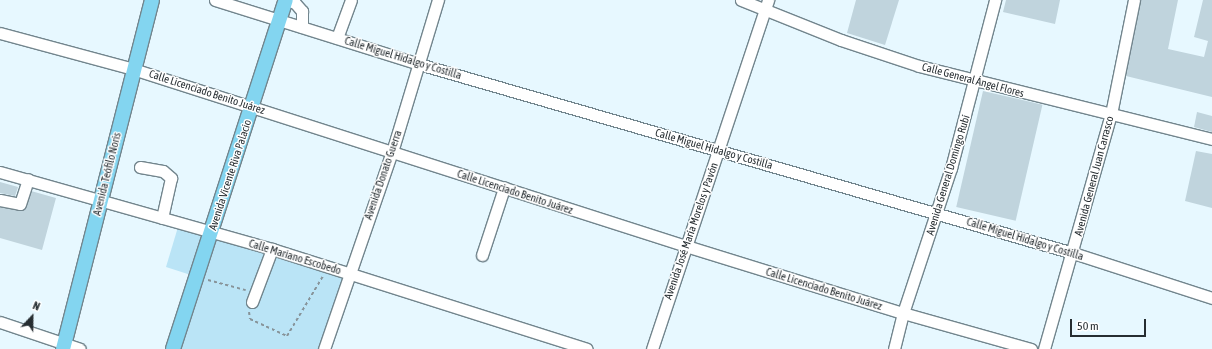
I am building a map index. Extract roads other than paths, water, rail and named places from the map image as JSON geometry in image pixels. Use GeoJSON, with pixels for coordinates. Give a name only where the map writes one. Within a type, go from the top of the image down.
{"type":"FeatureCollection","features":[{"type":"Feature","properties":{"kind":"main road","name":"Avenida Teófilo Noris"},"geometry":{"type":"LineString","coordinates":[[64,347],[133,69],[152,0]]}},
{"type":"Feature","properties":{"kind":"main road","name":"Avenida Vicente Riva Palacio"},"geometry":{"type":"LineString","coordinates":[[173,349],[286,0]]}},
{"type":"Feature","properties":{"kind":"street","name":"Calle Miguel Hidalgo y Costilla"},"geometry":{"type":"LineString","coordinates":[[215,0],[419,64],[1073,253],[1212,298]]}},
{"type":"Feature","properties":{"kind":"street"},"geometry":{"type":"LineString","coordinates":[[286,0],[295,4],[302,11],[302,27]]}},
{"type":"Feature","properties":{"kind":"street"},"geometry":{"type":"LineString","coordinates":[[337,38],[351,0]]}},
{"type":"Feature","properties":{"kind":"street","name":"Avenida Donato Guerra"},"geometry":{"type":"LineString","coordinates":[[324,349],[392,152],[438,0]]}},
{"type":"Feature","properties":{"kind":"street","name":"Calle General Ángel Flores"},"geometry":{"type":"LineString","coordinates":[[741,0],[767,5],[841,40],[976,82],[1212,140]]}},
{"type":"Feature","properties":{"kind":"street","name":"Avenida General Domingo Rubí"},"geometry":{"type":"LineString","coordinates":[[894,349],[903,313],[937,213],[976,82],[995,0]]}},
{"type":"Feature","properties":{"kind":"street","name":"Avenida General Juan Carrasco"},"geometry":{"type":"LineString","coordinates":[[1044,349],[1073,253],[1111,114],[1134,0]]}},
{"type":"Feature","properties":{"kind":"street","name":"Avenida José María Morelos y Pavón"},"geometry":{"type":"LineString","coordinates":[[652,349],[767,5]]}},
{"type":"Feature","properties":{"kind":"street","name":"Calle Licenciado Benito Juárez"},"geometry":{"type":"LineString","coordinates":[[0,33],[133,69],[686,246],[903,313],[1031,349]]}},
{"type":"Feature","properties":{"kind":"street"},"geometry":{"type":"LineString","coordinates":[[140,167],[163,171],[171,178],[162,218]]}},
{"type":"Feature","properties":{"kind":"street","name":"Calle Mariano Escobedo"},"geometry":{"type":"LineString","coordinates":[[0,172],[272,249],[588,349]]}},
{"type":"Feature","properties":{"kind":"street"},"geometry":{"type":"LineString","coordinates":[[0,200],[20,204],[28,179]]}},
{"type":"Feature","properties":{"kind":"street"},"geometry":{"type":"LineString","coordinates":[[482,255],[504,188]]}},
{"type":"Feature","properties":{"kind":"street"},"geometry":{"type":"LineString","coordinates":[[250,304],[272,249]]}},
{"type":"Feature","properties":{"kind":"street"},"geometry":{"type":"LineString","coordinates":[[0,322],[64,347],[80,349]]}}]}
